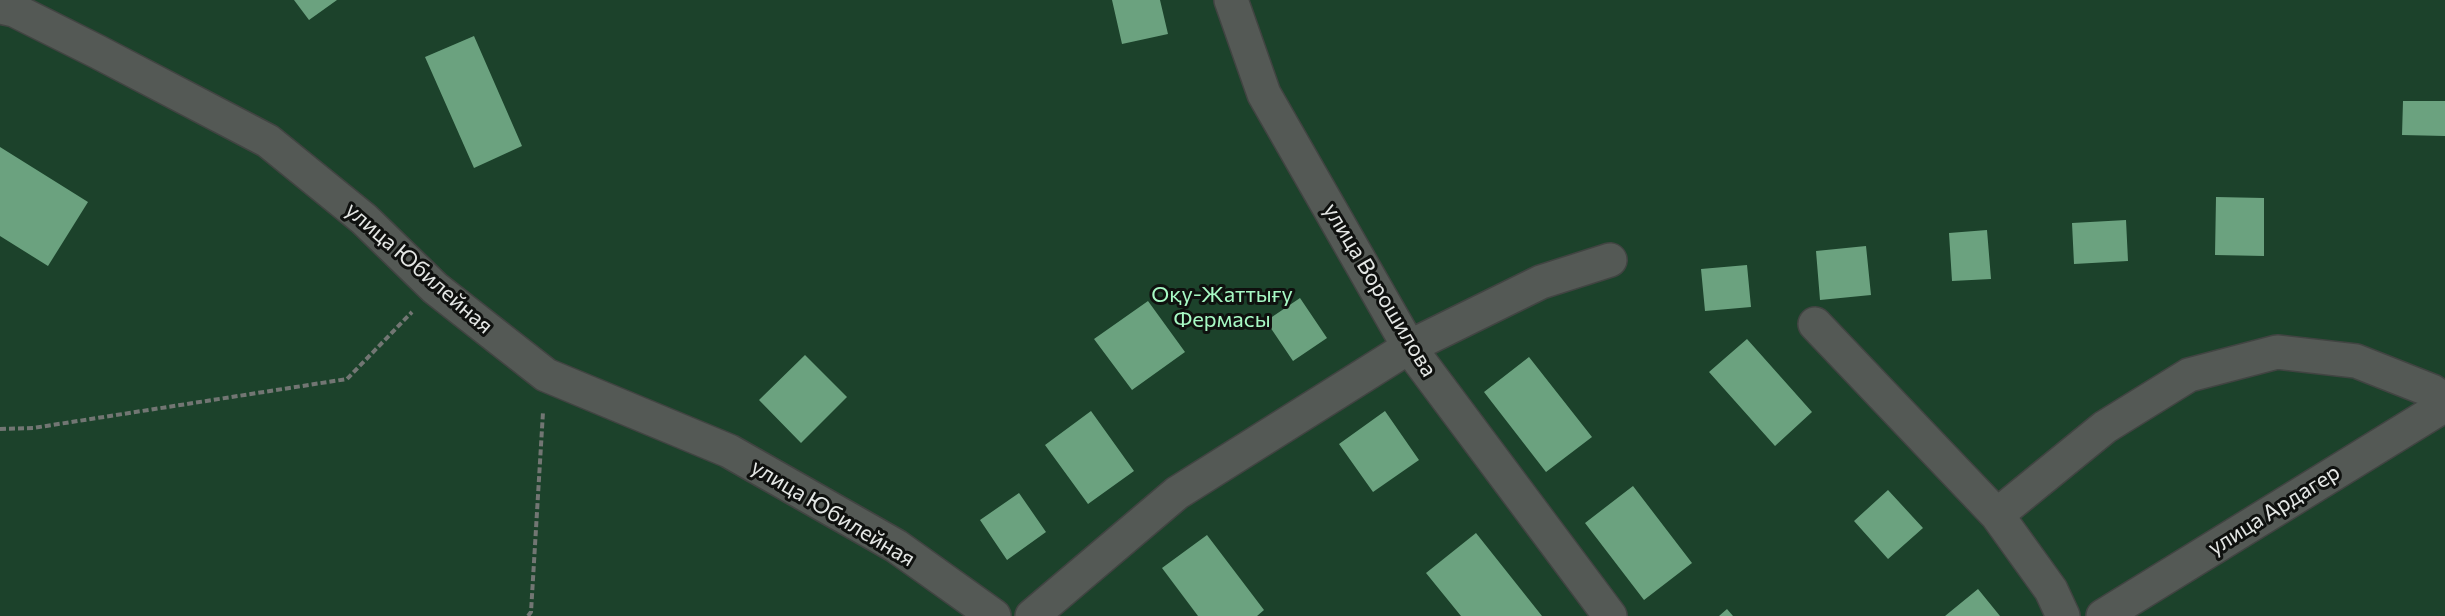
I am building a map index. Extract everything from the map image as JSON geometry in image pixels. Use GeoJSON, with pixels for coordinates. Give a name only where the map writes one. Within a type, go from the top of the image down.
{"type":"FeatureCollection","features":[{"type":"Feature","properties":{"kind":"street","name":"улица Ворошилова"},"geometry":{"type":"LineString","coordinates":[[1231,0],[1264,94],[1409,347],[1610,616]]}},
{"type":"Feature","properties":{"kind":"street","name":"улица Юбилейная"},"geometry":{"type":"LineString","coordinates":[[15,6],[268,141],[364,219],[435,288],[546,375],[729,452],[896,546],[994,616]]}},
{"type":"Feature","properties":{"kind":"street"},"geometry":{"type":"LineString","coordinates":[[1032,616],[1177,493],[1409,347],[1541,282],[1610,260]]}},
{"type":"Feature","properties":{"kind":"street"},"geometry":{"type":"LineString","coordinates":[[1815,324],[1997,515],[2050,590],[2063,616]]}},
{"type":"Feature","properties":{"kind":"street"},"geometry":{"type":"LineString","coordinates":[[1997,515],[2105,427],[2189,375],[2277,352],[2356,361],[2432,391],[2445,402]]}},
{"type":"Feature","properties":{"kind":"street","name":"улица Ардагер"},"geometry":{"type":"LineString","coordinates":[[2103,616],[2445,402]]}},
{"type":"Feature","properties":{"kind":"path"},"geometry":{"type":"LineString","coordinates":[[0,429],[33,428],[347,379],[435,288]]}},
{"type":"Feature","properties":{"kind":"path"},"geometry":{"type":"LineString","coordinates":[[528,616],[531,612],[546,375]]}},
{"type":"Feature","properties":{"kind":"green space","name":"Оқу-Жаттығу Фермасы"},"geometry":{"type":"Polygon","coordinates":[[[0,0],[2445,0],[2445,616],[0,616],[0,0]]]}},
{"type":"Feature","properties":{"kind":"building"},"geometry":{"type":"Polygon","coordinates":[[[294,0],[337,0],[309,20],[294,0]]]}},
{"type":"Feature","properties":{"kind":"building"},"geometry":{"type":"Polygon","coordinates":[[[1112,0],[1160,0],[1168,34],[1122,44],[1112,0]]]}},
{"type":"Feature","properties":{"kind":"building"},"geometry":{"type":"Polygon","coordinates":[[[474,36],[522,146],[474,168],[425,57],[474,36]]]}},
{"type":"Feature","properties":{"kind":"building"},"geometry":{"type":"Polygon","coordinates":[[[2403,101],[2445,101],[2445,136],[2402,135],[2403,101]]]}},
{"type":"Feature","properties":{"kind":"building"},"geometry":{"type":"Polygon","coordinates":[[[0,147],[88,202],[48,266],[0,236],[0,147]]]}},
{"type":"Feature","properties":{"kind":"building"},"geometry":{"type":"Polygon","coordinates":[[[2216,197],[2264,198],[2264,256],[2215,255],[2216,197]]]}},
{"type":"Feature","properties":{"kind":"building"},"geometry":{"type":"Polygon","coordinates":[[[2126,220],[2128,261],[2074,264],[2072,223],[2126,220]]]}},
{"type":"Feature","properties":{"kind":"building"},"geometry":{"type":"Polygon","coordinates":[[[1987,230],[1991,279],[1952,281],[1949,233],[1987,230]]]}},
{"type":"Feature","properties":{"kind":"building"},"geometry":{"type":"Polygon","coordinates":[[[1866,246],[1871,295],[1820,300],[1816,251],[1866,246]]]}},
{"type":"Feature","properties":{"kind":"building"},"geometry":{"type":"Polygon","coordinates":[[[1747,265],[1751,307],[1705,311],[1701,269],[1747,265]]]}},
{"type":"Feature","properties":{"kind":"building"},"geometry":{"type":"Polygon","coordinates":[[[1300,298],[1327,338],[1293,361],[1266,321],[1300,298]]]}},
{"type":"Feature","properties":{"kind":"building"},"geometry":{"type":"Polygon","coordinates":[[[1148,301],[1185,352],[1132,390],[1094,339],[1148,301]]]}},
{"type":"Feature","properties":{"kind":"building"},"geometry":{"type":"Polygon","coordinates":[[[1747,339],[1812,412],[1775,446],[1709,372],[1747,339]]]}},
{"type":"Feature","properties":{"kind":"building"},"geometry":{"type":"Polygon","coordinates":[[[805,355],[847,397],[801,443],[759,400],[805,355]]]}},
{"type":"Feature","properties":{"kind":"building"},"geometry":{"type":"Polygon","coordinates":[[[1529,357],[1592,437],[1546,472],[1484,392],[1529,357]]]}},
{"type":"Feature","properties":{"kind":"building"},"geometry":{"type":"Polygon","coordinates":[[[1091,411],[1134,471],[1088,504],[1045,445],[1091,411]]]}},
{"type":"Feature","properties":{"kind":"building"},"geometry":{"type":"Polygon","coordinates":[[[1385,411],[1419,460],[1373,492],[1339,444],[1385,411]]]}},
{"type":"Feature","properties":{"kind":"building"},"geometry":{"type":"Polygon","coordinates":[[[1633,486],[1692,563],[1644,600],[1585,523],[1633,486]]]}},
{"type":"Feature","properties":{"kind":"building"},"geometry":{"type":"Polygon","coordinates":[[[1888,490],[1923,528],[1888,559],[1854,521],[1888,490]]]}},
{"type":"Feature","properties":{"kind":"building"},"geometry":{"type":"Polygon","coordinates":[[[1019,493],[1046,532],[1007,560],[980,520],[1019,493]]]}},
{"type":"Feature","properties":{"kind":"building"},"geometry":{"type":"Polygon","coordinates":[[[1476,533],[1542,616],[1461,616],[1426,573],[1476,533]]]}},
{"type":"Feature","properties":{"kind":"building"},"geometry":{"type":"Polygon","coordinates":[[[1207,535],[1264,610],[1257,616],[1198,616],[1162,568],[1207,535]]]}},
{"type":"Feature","properties":{"kind":"building"},"geometry":{"type":"Polygon","coordinates":[[[1978,589],[2000,616],[1945,616],[1978,589]]]}},
{"type":"Feature","properties":{"kind":"building"},"geometry":{"type":"Polygon","coordinates":[[[1727,609],[1733,616],[1719,616],[1727,609]]]}}]}
